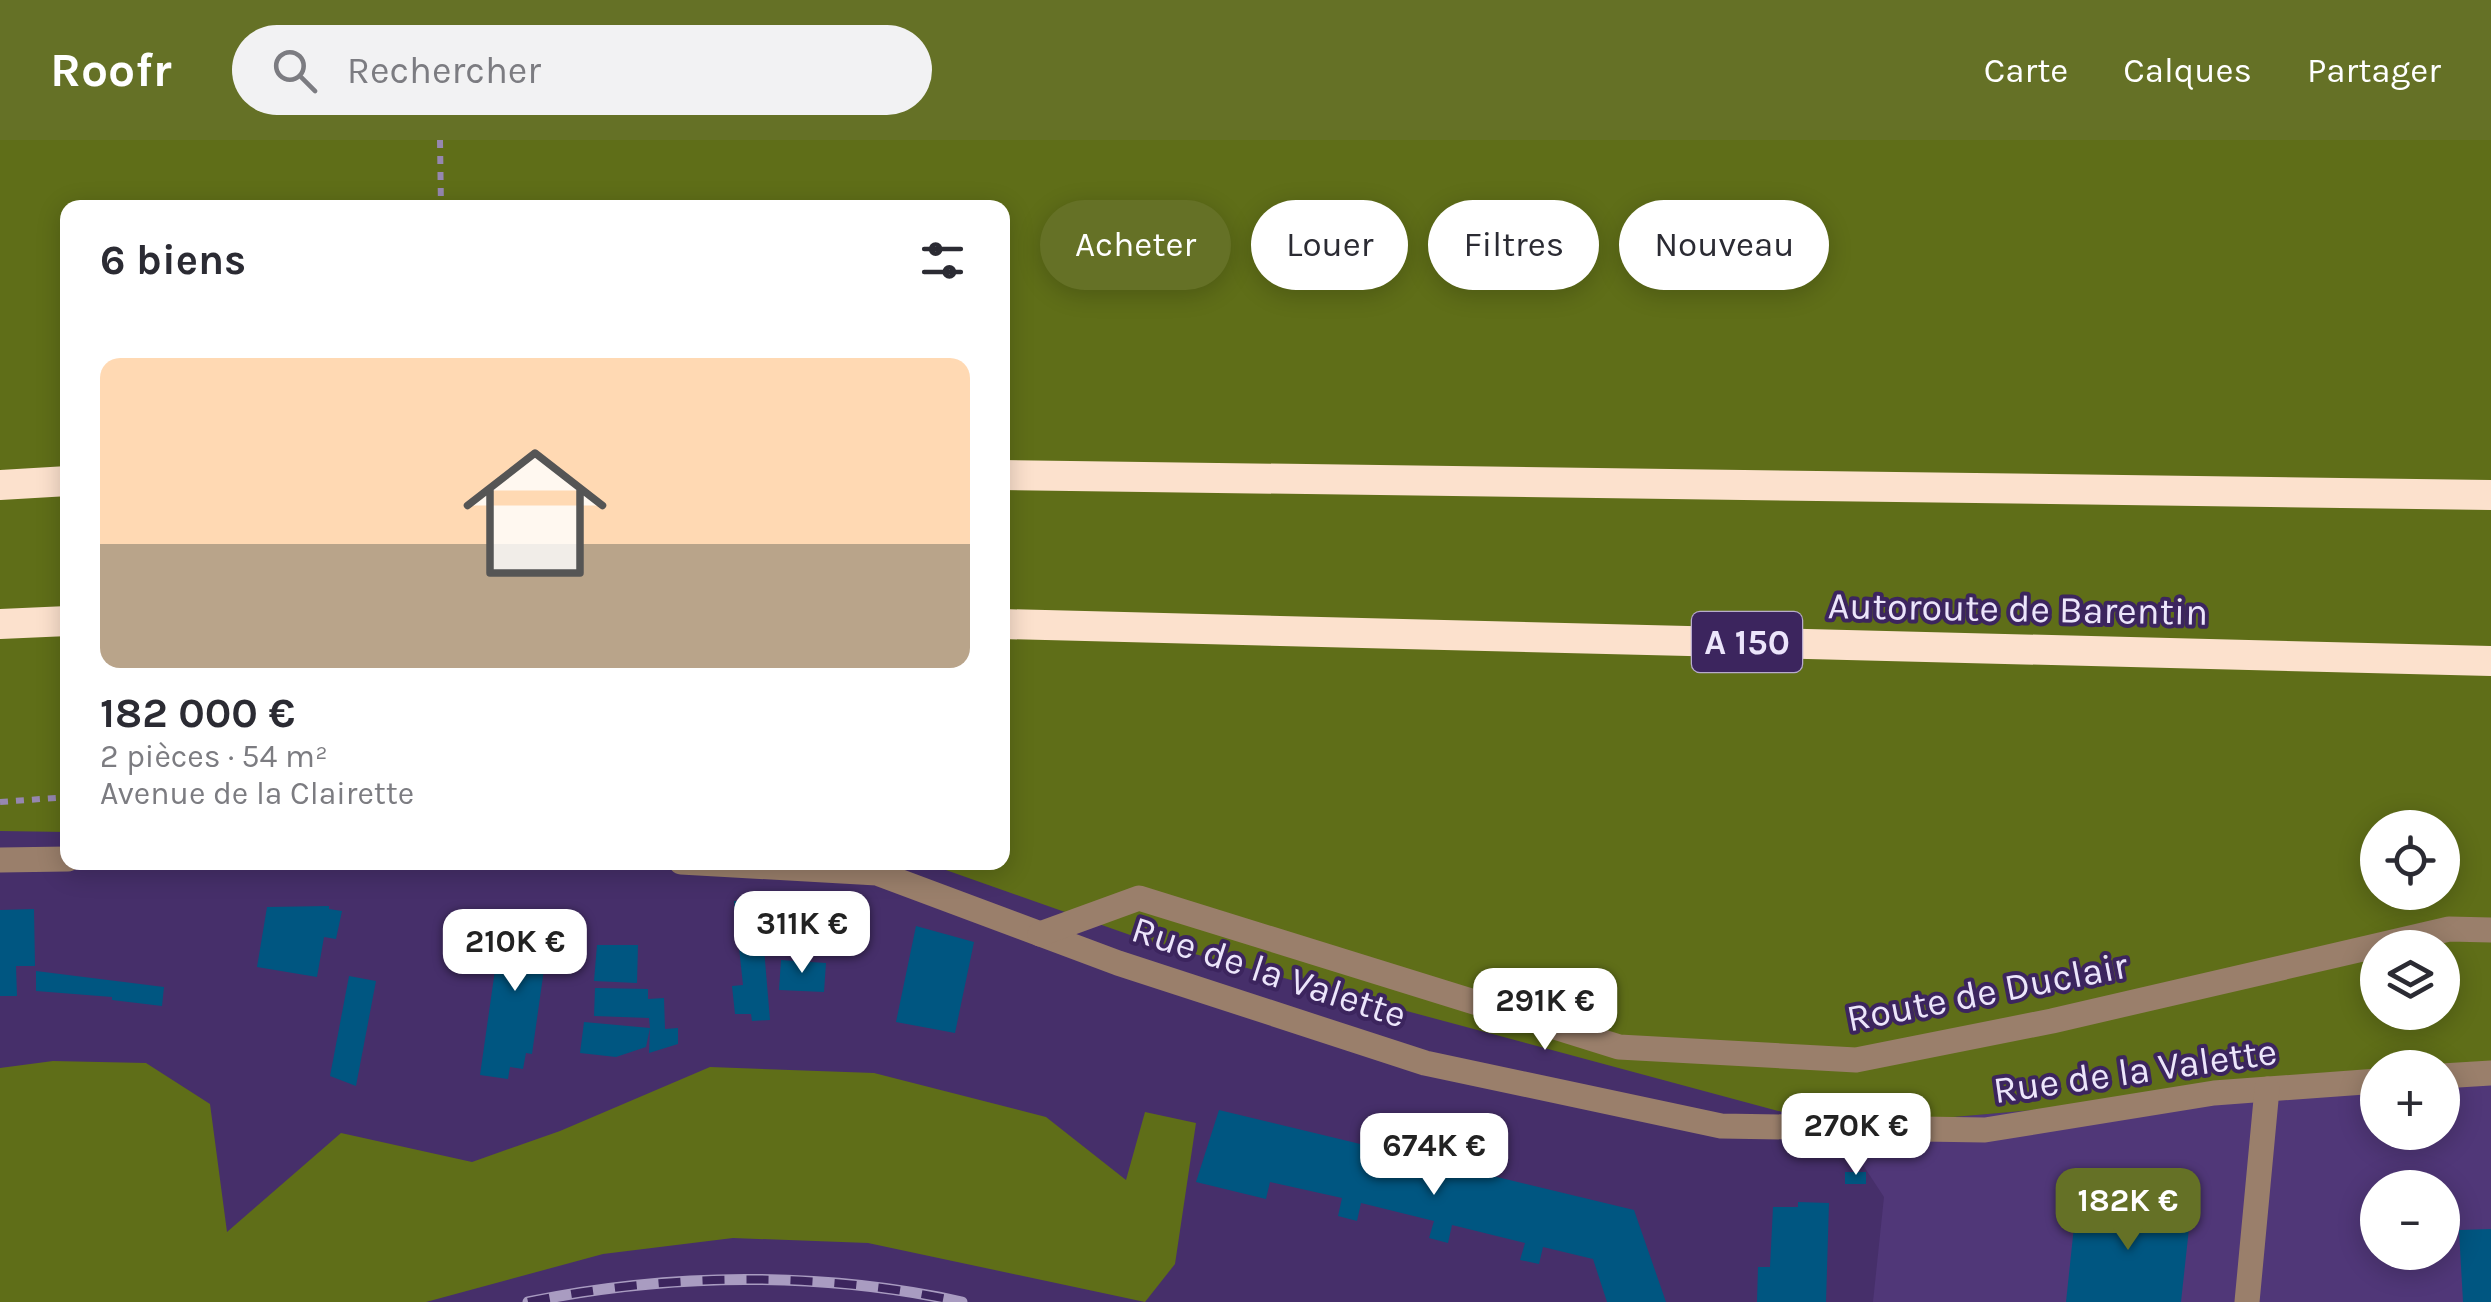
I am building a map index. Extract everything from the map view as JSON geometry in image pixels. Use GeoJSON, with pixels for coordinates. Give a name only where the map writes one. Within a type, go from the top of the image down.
{"type":"FeatureCollection","features":[{"type":"Feature","properties":{"kind":"highway"},"geometry":{"type":"LineString","coordinates":[[1010,475],[2491,495]]}},
{"type":"Feature","properties":{"kind":"highway"},"geometry":{"type":"LineString","coordinates":[[0,485],[60,481]]}},
{"type":"Feature","properties":{"kind":"highway"},"geometry":{"type":"LineString","coordinates":[[0,624],[60,621]]}},
{"type":"Feature","properties":{"kind":"highway","name":"Autoroute de Barentin"},"geometry":{"type":"LineString","coordinates":[[1010,624],[2491,661]]}},
{"type":"Feature","properties":{"kind":"street"},"geometry":{"type":"LineString","coordinates":[[0,860],[60,859]]}},
{"type":"Feature","properties":{"kind":"street","name":"Rue de la Valette"},"geometry":{"type":"LineString","coordinates":[[824,870],[877,873],[1118,963],[1425,1063],[1721,1126],[1985,1130],[2214,1092],[2360,1082]]}},
{"type":"Feature","properties":{"kind":"street","name":"Route de Duclair"},"geometry":{"type":"LineString","coordinates":[[1040,934],[1139,898],[1619,1047],[1856,1060],[2052,1021],[2449,929],[2491,930]]}},
{"type":"Feature","properties":{"kind":"street"},"geometry":{"type":"LineString","coordinates":[[2460,1075],[2491,1073]]}},
{"type":"Feature","properties":{"kind":"street"},"geometry":{"type":"LineString","coordinates":[[2247,1302],[2267,1088]]}},
{"type":"Feature","properties":{"kind":"path"},"geometry":{"type":"LineString","coordinates":[[440,140],[441,200]]}},
{"type":"Feature","properties":{"kind":"path"},"geometry":{"type":"LineString","coordinates":[[0,802],[60,798]]}},
{"type":"Feature","properties":{"kind":"shaded area"},"geometry":{"type":"Polygon","coordinates":[[[2491,1070],[2491,1302],[1873,1302],[1884,1197],[1838,1127],[2360,1081],[2360,1150],[2460,1150],[2460,1073],[2491,1070]]]}},
{"type":"Feature","properties":{"kind":"green space"},"geometry":{"type":"Polygon","coordinates":[[[0,140],[2491,140],[2491,1070],[2460,1069],[2460,1050],[2360,1050],[2360,1081],[1838,1127],[1150,942],[946,870],[1010,870],[1010,200],[60,200],[60,832],[0,831],[0,140]]]}},
{"type":"Feature","properties":{"kind":"green space"},"geometry":{"type":"Polygon","coordinates":[[[53,1061],[146,1063],[210,1104],[227,1232],[341,1133],[472,1162],[560,1131],[710,1067],[874,1073],[1046,1117],[1126,1180],[1145,1112],[1196,1123],[1175,1264],[1145,1302],[868,1243],[733,1238],[603,1254],[426,1302],[0,1302],[0,1068],[53,1061]]]}},
{"type":"Feature","properties":{"kind":"building"},"geometry":{"type":"Polygon","coordinates":[[[734,901],[760,901],[770,1020],[752,1021],[751,1014],[735,1014],[732,986],[743,985],[734,901]]]}},
{"type":"Feature","properties":{"kind":"building"},"geometry":{"type":"Polygon","coordinates":[[[329,906],[342,911],[336,939],[324,937],[317,977],[257,967],[267,907],[329,906]]]}},
{"type":"Feature","properties":{"kind":"building"},"geometry":{"type":"Polygon","coordinates":[[[34,909],[35,966],[16,966],[17,996],[0,996],[0,910],[34,909]]]}},
{"type":"Feature","properties":{"kind":"building"},"geometry":{"type":"Polygon","coordinates":[[[503,914],[551,920],[532,1054],[526,1053],[523,1069],[510,1067],[508,1079],[480,1075],[503,914]]]}},
{"type":"Feature","properties":{"kind":"building"},"geometry":{"type":"Polygon","coordinates":[[[916,926],[974,942],[955,1033],[896,1022],[916,926]]]}},
{"type":"Feature","properties":{"kind":"building"},"geometry":{"type":"Polygon","coordinates":[[[597,945],[638,945],[637,983],[594,981],[597,945]]]}},
{"type":"Feature","properties":{"kind":"building"},"geometry":{"type":"Polygon","coordinates":[[[781,960],[826,963],[824,992],[779,990],[781,960]]]}},
{"type":"Feature","properties":{"kind":"building"},"geometry":{"type":"Polygon","coordinates":[[[36,971],[164,987],[162,1006],[112,997],[36,991],[36,971]]]}},
{"type":"Feature","properties":{"kind":"building"},"geometry":{"type":"Polygon","coordinates":[[[349,976],[376,981],[356,1086],[330,1076],[349,976]]]}},
{"type":"Feature","properties":{"kind":"building"},"geometry":{"type":"Polygon","coordinates":[[[595,988],[648,989],[648,999],[664,998],[665,1029],[678,1028],[678,1044],[649,1053],[649,1018],[594,1016],[595,988]]]}},
{"type":"Feature","properties":{"kind":"building"},"geometry":{"type":"Polygon","coordinates":[[[584,1022],[650,1028],[646,1047],[616,1057],[580,1053],[584,1022]]]}},
{"type":"Feature","properties":{"kind":"building"},"geometry":{"type":"Polygon","coordinates":[[[1219,1110],[1634,1210],[1666,1302],[1607,1302],[1593,1259],[1543,1247],[1539,1264],[1520,1260],[1525,1243],[1452,1225],[1448,1243],[1429,1238],[1434,1221],[1361,1203],[1357,1221],[1338,1216],[1342,1198],[1270,1182],[1266,1199],[1196,1182],[1219,1110]]]}},
{"type":"Feature","properties":{"kind":"building"},"geometry":{"type":"Polygon","coordinates":[[[1845,1172],[1866,1172],[1866,1184],[1845,1184],[1845,1172]]]}},
{"type":"Feature","properties":{"kind":"building"},"geometry":{"type":"Polygon","coordinates":[[[2077,1198],[2191,1210],[2181,1302],[2066,1302],[2077,1198]]]}},
{"type":"Feature","properties":{"kind":"building"},"geometry":{"type":"Polygon","coordinates":[[[1798,1202],[1829,1203],[1826,1302],[1757,1302],[1758,1267],[1770,1267],[1773,1207],[1798,1207],[1798,1202]]]}},
{"type":"Feature","properties":{"kind":"building"},"geometry":{"type":"Polygon","coordinates":[[[2491,1229],[2491,1302],[2463,1302],[2460,1230],[2491,1229]]]}},
{"type":"Feature","properties":{"kind":"railway"},"geometry":{"type":"LineString","coordinates":[[528,1302],[635,1285],[745,1280],[855,1285],[962,1302]]}}]}
